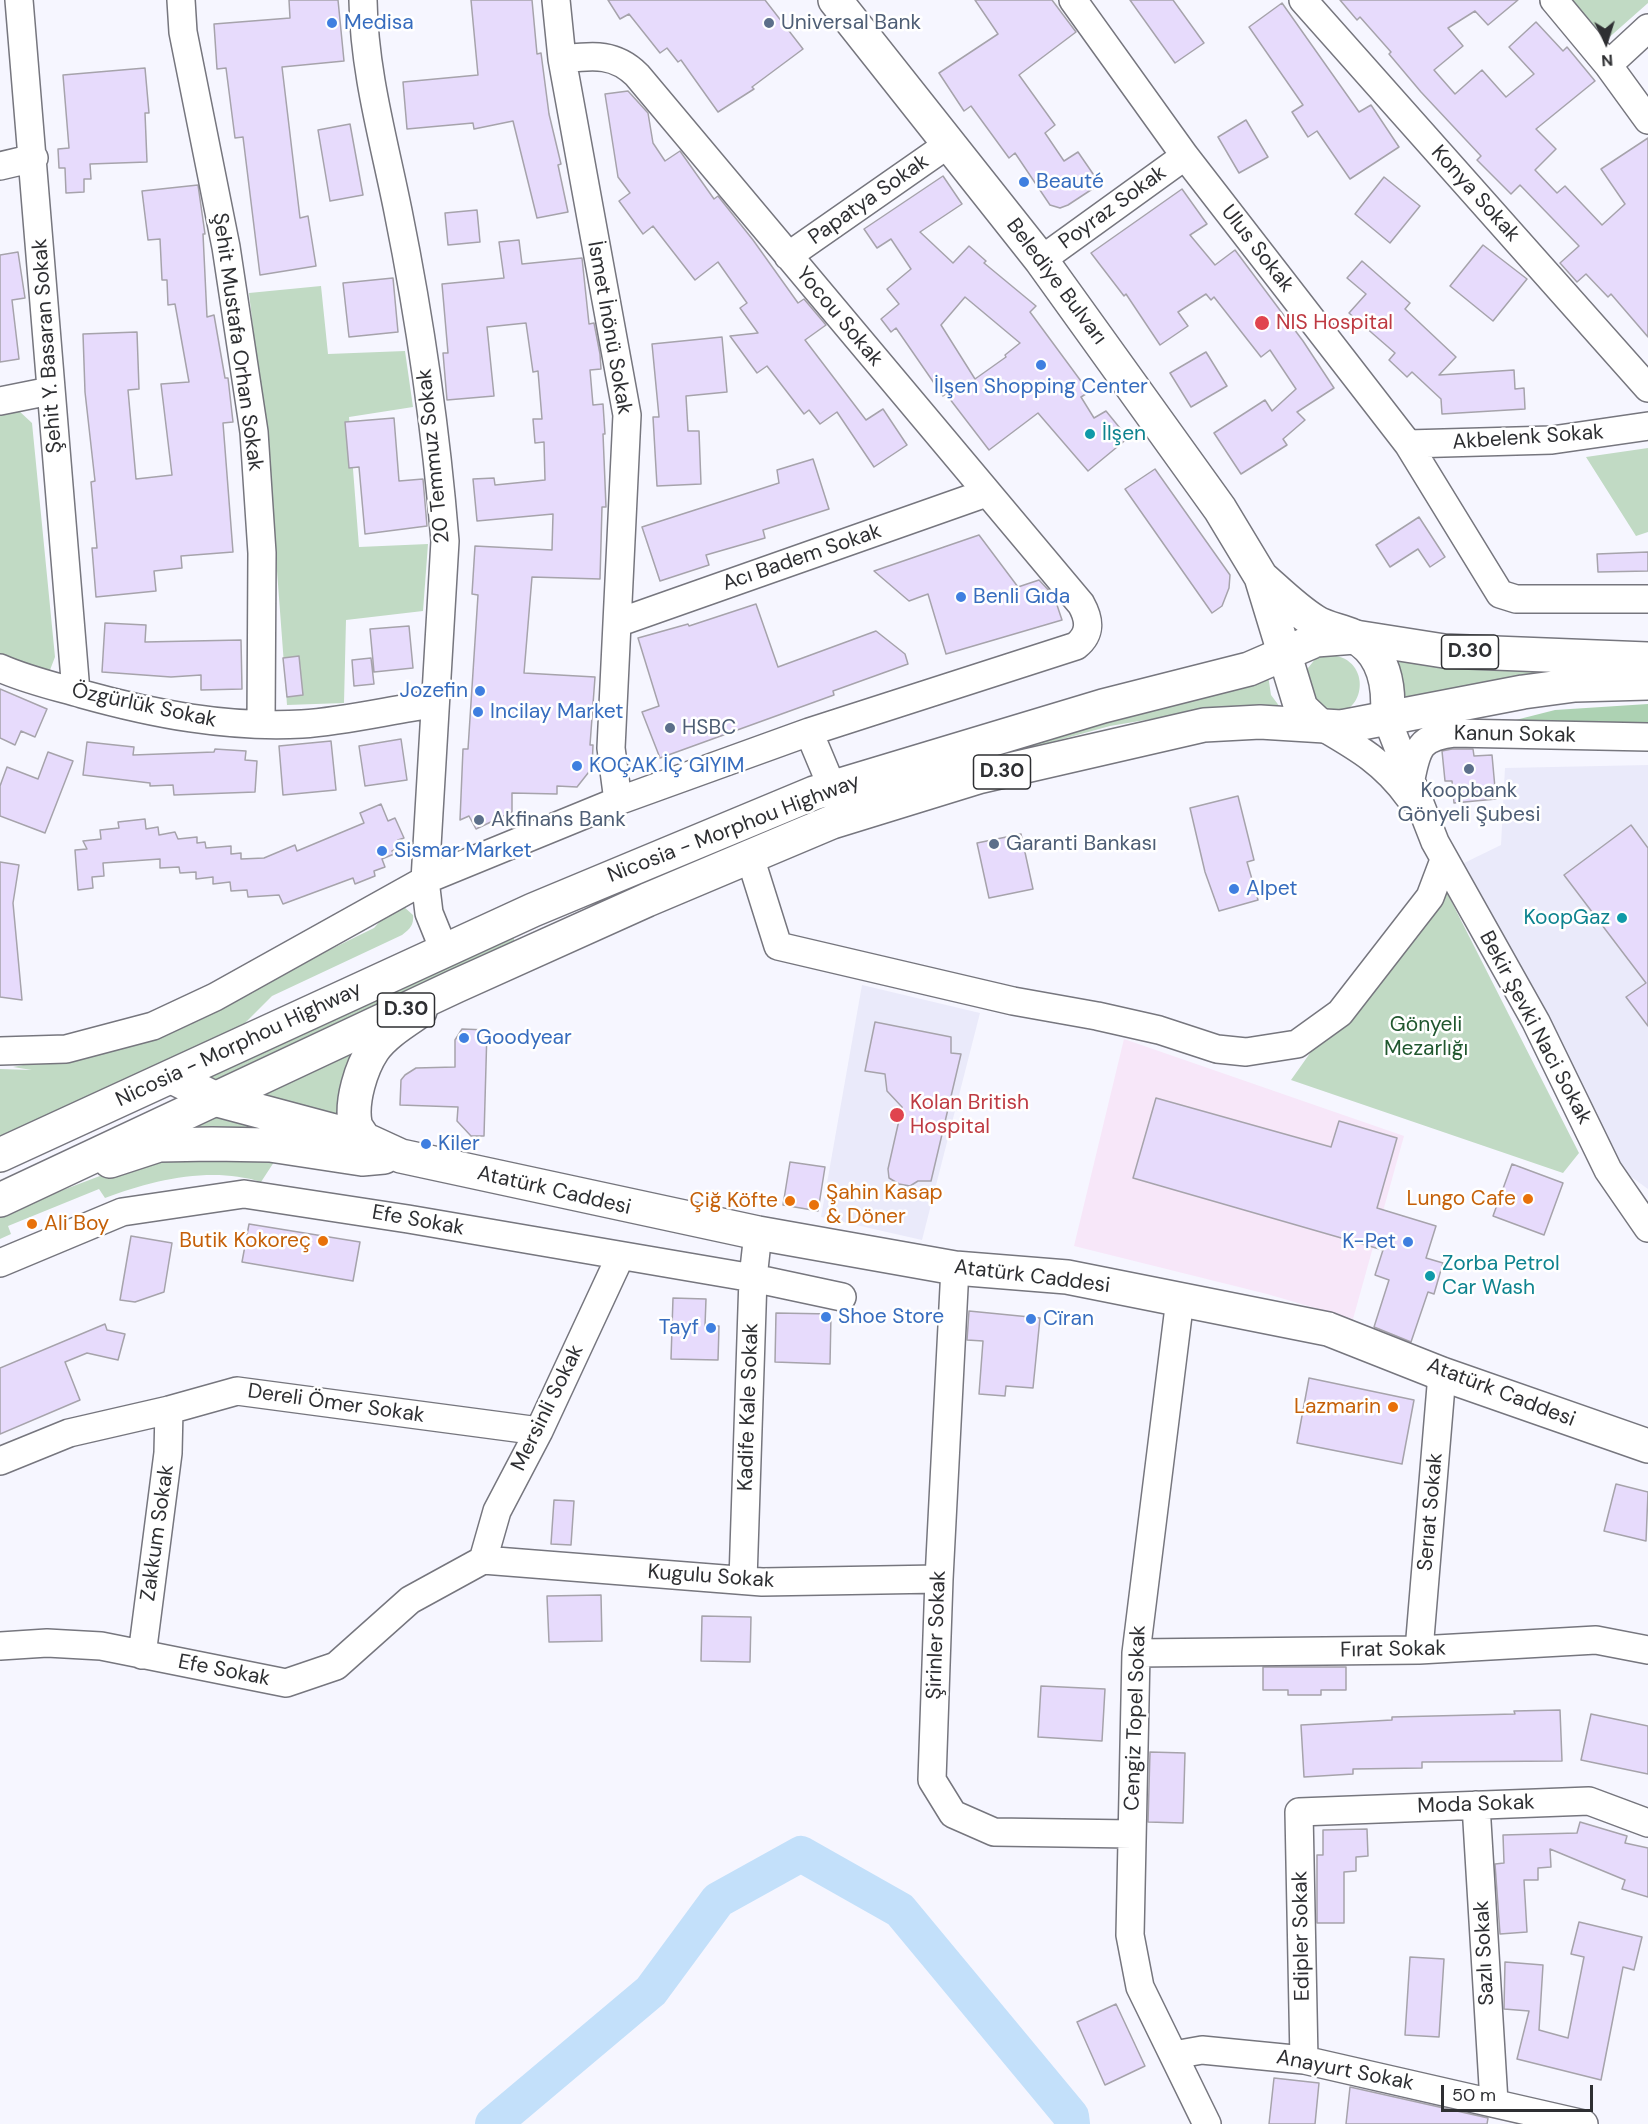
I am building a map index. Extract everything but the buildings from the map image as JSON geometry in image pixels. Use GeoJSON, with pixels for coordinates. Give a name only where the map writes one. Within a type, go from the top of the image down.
{"type":"FeatureCollection","features":[{"type":"Feature","properties":{"kind":"main road","name":"Belediye Bulvarı"},"geometry":{"type":"LineString","coordinates":[[834,0],[1041,260],[1221,509],[1261,577],[1301,708],[1318,725]]}},
{"type":"Feature","properties":{"kind":"main road","name":"Belediye Bulvarı"},"geometry":{"type":"LineString","coordinates":[[1261,577],[1316,622],[1354,637],[1376,655],[1385,672],[1389,696],[1387,719]]}},
{"type":"Feature","properties":{"kind":"main road","name":"Nicosia - Morphou Highway"},"geometry":{"type":"LineString","coordinates":[[0,1155],[444,950],[600,881],[832,788],[1103,706],[1249,669],[1284,656],[1316,640],[1354,637],[1444,651],[1648,659]]}},
{"type":"Feature","properties":{"kind":"main road","name":"Nicosia - Morphou Highway"},"geometry":{"type":"LineString","coordinates":[[0,1200],[218,1100],[456,986],[832,822],[956,784],[1204,725],[1260,722],[1341,727],[1522,692],[1575,686],[1648,683]]}},
{"type":"Feature","properties":{"kind":"main road"},"geometry":{"type":"LineString","coordinates":[[364,1139],[355,1124],[355,1101],[364,1066],[374,1049],[395,1029],[456,986]]}},
{"type":"Feature","properties":{"kind":"main road","name":"Atatürk Caddesi"},"geometry":{"type":"LineString","coordinates":[[172,1077],[218,1100],[364,1139],[401,1156],[656,1213],[955,1268],[1067,1278],[1328,1329],[1442,1374],[1648,1446]]}},
{"type":"Feature","properties":{"kind":"main road","name":"Atatürk Caddesi"},"geometry":{"type":"LineString","coordinates":[[31,1186],[159,1145],[270,1145],[351,1158],[401,1156]]}},
{"type":"Feature","properties":{"kind":"street","name":"Şehit Y. Basaran Sokak"},"geometry":{"type":"LineString","coordinates":[[19,0],[34,158],[50,391],[76,692]]}},
{"type":"Feature","properties":{"kind":"street","name":"Şehit Mustafa Orhan Sokak"},"geometry":{"type":"LineString","coordinates":[[181,0],[183,32],[226,247],[254,432],[262,553],[261,724]]}},
{"type":"Feature","properties":{"kind":"street","name":"20 Temmuz Sokak"},"geometry":{"type":"LineString","coordinates":[[363,0],[371,84],[414,298],[445,541],[433,704],[425,880],[429,913],[444,950]]}},
{"type":"Feature","properties":{"kind":"street","name":"İsmet İnönü Sokak"},"geometry":{"type":"LineString","coordinates":[[556,0],[562,59],[627,415],[610,748],[618,801]]}},
{"type":"Feature","properties":{"kind":"street","name":"Ulus Sokak"},"geometry":{"type":"LineString","coordinates":[[1073,0],[1185,156],[1408,444],[1497,590],[1513,599],[1648,599]]}},
{"type":"Feature","properties":{"kind":"street","name":"Konya Sokak"},"geometry":{"type":"LineString","coordinates":[[1303,0],[1648,388]]}},
{"type":"Feature","properties":{"kind":"street"},"geometry":{"type":"LineString","coordinates":[[1554,0],[1608,64],[1648,120]]}},
{"type":"Feature","properties":{"kind":"street"},"geometry":{"type":"LineString","coordinates":[[1608,64],[1648,28]]}},
{"type":"Feature","properties":{"kind":"street","name":"Yocou Sokak"},"geometry":{"type":"LineString","coordinates":[[562,59],[606,57],[619,61],[632,70],[1081,604],[1088,624],[1086,636],[1076,646],[809,732]]}},
{"type":"Feature","properties":{"kind":"street","name":"Papatya Sokak"},"geometry":{"type":"LineString","coordinates":[[788,256],[950,143]]}},
{"type":"Feature","properties":{"kind":"street","name":"Poyraz Sokak"},"geometry":{"type":"LineString","coordinates":[[1041,260],[1185,156]]}},
{"type":"Feature","properties":{"kind":"street"},"geometry":{"type":"LineString","coordinates":[[0,166],[34,158]]}},
{"type":"Feature","properties":{"kind":"street"},"geometry":{"type":"LineString","coordinates":[[0,401],[50,391]]}},
{"type":"Feature","properties":{"kind":"street","name":"Akbelenk Sokak"},"geometry":{"type":"LineString","coordinates":[[1408,444],[1551,440],[1648,426]]}},
{"type":"Feature","properties":{"kind":"street","name":"Acı Badem Sokak"},"geometry":{"type":"LineString","coordinates":[[617,623],[986,493]]}},
{"type":"Feature","properties":{"kind":"street","name":"Özgürlük Sokak"},"geometry":{"type":"LineString","coordinates":[[0,668],[76,692],[161,713],[221,723],[326,722],[433,704]]}},
{"type":"Feature","properties":{"kind":"street","name":"Bekir Şevki Naci Sokak"},"geometry":{"type":"LineString","coordinates":[[1387,719],[1427,825],[1444,860],[1536,1022],[1608,1170],[1648,1228]]}},
{"type":"Feature","properties":{"kind":"street","name":"Bekir Şevki Naci Sokak"},"geometry":{"type":"LineString","coordinates":[[1318,725],[1369,754],[1392,774],[1427,825]]}},
{"type":"Feature","properties":{"kind":"street"},"geometry":{"type":"LineString","coordinates":[[0,1051],[66,1049],[153,1026],[215,997],[241,980],[425,880],[618,801],[809,732],[832,788]]}},
{"type":"Feature","properties":{"kind":"street","name":"Kanun Sokak"},"geometry":{"type":"LineString","coordinates":[[1411,779],[1416,755],[1424,742],[1438,735],[1454,733],[1648,737]]}},
{"type":"Feature","properties":{"kind":"street"},"geometry":{"type":"LineString","coordinates":[[750,857],[778,946],[1012,1001],[1159,1030],[1217,1049],[1246,1052],[1297,1044],[1340,1013],[1430,897],[1444,860]]}},
{"type":"Feature","properties":{"kind":"street","name":"Efe Sokak"},"geometry":{"type":"LineString","coordinates":[[0,1263],[122,1212],[244,1194],[408,1219],[753,1278],[842,1297]]}},
{"type":"Feature","properties":{"kind":"street","name":"Kadife Kale Sokak"},"geometry":{"type":"LineString","coordinates":[[743,1580],[753,1278],[758,1233]]}},
{"type":"Feature","properties":{"kind":"street","name":"Mersinli Sokak"},"geometry":{"type":"LineString","coordinates":[[483,1560],[497,1511],[538,1431],[620,1257]]}},
{"type":"Feature","properties":{"kind":"street","name":"Şirinler Sokak"},"geometry":{"type":"LineString","coordinates":[[955,1268],[939,1579],[932,1780],[953,1814],[994,1832],[1132,1834]]}},
{"type":"Feature","properties":{"kind":"street","name":"Cengiz Topel Sokak"},"geometry":{"type":"LineString","coordinates":[[1180,1299],[1136,1653],[1130,1935],[1140,1987],[1207,2124]]}},
{"type":"Feature","properties":{"kind":"street","name":"Serıat Sokak"},"geometry":{"type":"LineString","coordinates":[[1419,1650],[1442,1374]]}},
{"type":"Feature","properties":{"kind":"street","name":"Dereli Ömer Sokak"},"geometry":{"type":"LineString","coordinates":[[0,1461],[69,1433],[169,1410],[237,1390],[538,1431]]}},
{"type":"Feature","properties":{"kind":"street","name":"Zakkum Sokak"},"geometry":{"type":"LineString","coordinates":[[142,1655],[168,1453],[169,1410]]}},
{"type":"Feature","properties":{"kind":"street","name":"Efe Sokak"},"geometry":{"type":"LineString","coordinates":[[0,1646],[47,1643],[101,1646],[285,1683],[336,1666],[410,1600],[483,1560]]}},
{"type":"Feature","properties":{"kind":"street","name":"Kugulu Sokak"},"geometry":{"type":"LineString","coordinates":[[483,1560],[743,1580],[939,1579]]}},
{"type":"Feature","properties":{"kind":"street","name":"Fırat Sokak"},"geometry":{"type":"LineString","coordinates":[[1136,1653],[1419,1650],[1596,1641],[1648,1650]]}},
{"type":"Feature","properties":{"kind":"street","name":"Moda Sokak"},"geometry":{"type":"LineString","coordinates":[[1299,1812],[1589,1801],[1648,1823]]}},
{"type":"Feature","properties":{"kind":"street","name":"Sazlı Sokak"},"geometry":{"type":"LineString","coordinates":[[1476,1805],[1494,2102]]}},
{"type":"Feature","properties":{"kind":"street","name":"Edipler Sokak"},"geometry":{"type":"LineString","coordinates":[[1299,1812],[1304,2060]]}},
{"type":"Feature","properties":{"kind":"street","name":"Anayurt Sokak"},"geometry":{"type":"LineString","coordinates":[[1174,2055],[1202,2050],[1304,2060],[1584,2124]]}},
{"type":"Feature","properties":{"kind":"shaded area"},"geometry":{"type":"Polygon","coordinates":[[[1648,765],[1648,1189],[1623,1171],[1462,864],[1501,845],[1505,768],[1648,765]]]}},
{"type":"Feature","properties":{"kind":"shaded area","name":"Kolan British Hospital"},"geometry":{"type":"Polygon","coordinates":[[[862,985],[980,1013],[922,1240],[821,1217],[862,985]]]}},
{"type":"Feature","properties":{"kind":"shaded area"},"geometry":{"type":"Polygon","coordinates":[[[1124,1039],[1404,1136],[1353,1319],[1267,1294],[1074,1246],[1124,1039]]]}},
{"type":"Feature","properties":{"kind":"green space"},"geometry":{"type":"Polygon","coordinates":[[[1570,0],[1648,0],[1648,3],[1605,41],[1570,0]]]}},
{"type":"Feature","properties":{"kind":"green space"},"geometry":{"type":"Polygon","coordinates":[[[321,286],[328,354],[405,351],[413,407],[349,417],[359,547],[428,544],[423,611],[346,620],[344,703],[287,705],[270,477],[249,293],[321,286]]]}},
{"type":"Feature","properties":{"kind":"green space"},"geometry":{"type":"Polygon","coordinates":[[[18,410],[32,423],[55,657],[50,670],[31,674],[0,658],[0,413],[18,410]]]}},
{"type":"Feature","properties":{"kind":"green space"},"geometry":{"type":"Polygon","coordinates":[[[1648,448],[1648,532],[1636,536],[1586,457],[1648,448]]]}},
{"type":"Feature","properties":{"kind":"green space"},"geometry":{"type":"Polygon","coordinates":[[[1325,655],[1341,657],[1358,673],[1360,684],[1358,695],[1352,705],[1343,711],[1329,713],[1314,707],[1304,673],[1316,658],[1325,655]]]}},
{"type":"Feature","properties":{"kind":"green space"},"geometry":{"type":"Polygon","coordinates":[[[1386,657],[1648,670],[1395,702],[1386,657]]]}},
{"type":"Feature","properties":{"kind":"green space"},"geometry":{"type":"Polygon","coordinates":[[[1268,675],[1271,695],[1280,707],[1175,715],[1110,726],[873,791],[1060,727],[1268,675]]]}},
{"type":"Feature","properties":{"kind":"green space"},"geometry":{"type":"Polygon","coordinates":[[[1648,704],[1648,727],[1496,725],[1555,710],[1648,704]]]}},
{"type":"Feature","properties":{"kind":"green space","name":"Gönyeli Mezarlığı"},"geometry":{"type":"Polygon","coordinates":[[[1439,877],[1579,1153],[1563,1173],[1291,1080],[1432,881],[1439,877]]]}},
{"type":"Feature","properties":{"kind":"green space"},"geometry":{"type":"Polygon","coordinates":[[[403,906],[413,915],[413,922],[402,935],[272,996],[242,1026],[0,1137],[0,1069],[32,1070],[13,1067],[142,1042],[374,928],[391,909],[403,906]]]}},
{"type":"Feature","properties":{"kind":"green space"},"geometry":{"type":"Polygon","coordinates":[[[512,934],[515,942],[204,1086],[196,1080],[512,934]]]}},
{"type":"Feature","properties":{"kind":"green space"},"geometry":{"type":"Polygon","coordinates":[[[352,1048],[341,1117],[257,1094],[352,1048]]]}},
{"type":"Feature","properties":{"kind":"green space"},"geometry":{"type":"Polygon","coordinates":[[[217,1110],[292,1130],[160,1133],[217,1110]]]}},
{"type":"Feature","properties":{"kind":"green space"},"geometry":{"type":"Polygon","coordinates":[[[173,1155],[276,1159],[261,1182],[242,1177],[202,1175],[162,1181],[105,1198],[99,1189],[8,1226],[11,1234],[0,1239],[0,1214],[134,1163],[173,1155]]]}},
{"type":"Feature","properties":{"kind":"waterway"},"geometry":{"type":"LineString","coordinates":[[493,2124],[651,1991],[718,1900],[801,1854],[900,1910],[1071,2116],[1072,2124]]}},
{"type":"Feature","properties":{"kind":"place","name":"Medisa"},"geometry":{"type":"Point","coordinates":[332,23]}},
{"type":"Feature","properties":{"kind":"place","name":"Universal Bank"},"geometry":{"type":"Point","coordinates":[769,23]}},
{"type":"Feature","properties":{"kind":"place","name":"Beauté"},"geometry":{"type":"Point","coordinates":[1024,182]}},
{"type":"Feature","properties":{"kind":"place","name":"NIS Hospital"},"geometry":{"type":"Point","coordinates":[1262,323]}},
{"type":"Feature","properties":{"kind":"place","name":"İlşen Shopping Center"},"geometry":{"type":"Point","coordinates":[1041,365]}},
{"type":"Feature","properties":{"kind":"place","name":"İlşen"},"geometry":{"type":"Point","coordinates":[1090,434]}},
{"type":"Feature","properties":{"kind":"place","name":"Benli Gıda"},"geometry":{"type":"Point","coordinates":[961,597]}},
{"type":"Feature","properties":{"kind":"place","name":"Jozefin"},"geometry":{"type":"Point","coordinates":[480,691]}},
{"type":"Feature","properties":{"kind":"place","name":"Incilay Market"},"geometry":{"type":"Point","coordinates":[478,712]}},
{"type":"Feature","properties":{"kind":"place","name":"HSBC"},"geometry":{"type":"Point","coordinates":[670,728]}},
{"type":"Feature","properties":{"kind":"place","name":"KOÇAK İÇ GIYIM"},"geometry":{"type":"Point","coordinates":[577,766]}},
{"type":"Feature","properties":{"kind":"place","name":"Koopbank Gönyeli Şubesi"},"geometry":{"type":"Point","coordinates":[1469,769]}},
{"type":"Feature","properties":{"kind":"place","name":"Akfinans Bank"},"geometry":{"type":"Point","coordinates":[479,820]}},
{"type":"Feature","properties":{"kind":"place","name":"Garanti Bankası"},"geometry":{"type":"Point","coordinates":[994,844]}},
{"type":"Feature","properties":{"kind":"place","name":"Sismar Market"},"geometry":{"type":"Point","coordinates":[382,851]}},
{"type":"Feature","properties":{"kind":"place","name":"Alpet"},"geometry":{"type":"Point","coordinates":[1234,889]}},
{"type":"Feature","properties":{"kind":"place","name":"KoopGaz"},"geometry":{"type":"Point","coordinates":[1622,918]}},
{"type":"Feature","properties":{"kind":"place","name":"Goodyear"},"geometry":{"type":"Point","coordinates":[464,1038]}},
{"type":"Feature","properties":{"kind":"place","name":"Kolan British Hospital"},"geometry":{"type":"Point","coordinates":[897,1115]}},
{"type":"Feature","properties":{"kind":"place","name":"Kiler"},"geometry":{"type":"Point","coordinates":[426,1144]}},
{"type":"Feature","properties":{"kind":"place","name":"Lungo Cafe"},"geometry":{"type":"Point","coordinates":[1528,1199]}},
{"type":"Feature","properties":{"kind":"place","name":"Çiğ Köfte"},"geometry":{"type":"Point","coordinates":[790,1201]}},
{"type":"Feature","properties":{"kind":"place","name":"Şahin Kasap & Döner"},"geometry":{"type":"Point","coordinates":[814,1205]}},
{"type":"Feature","properties":{"kind":"place","name":"Ali Boy"},"geometry":{"type":"Point","coordinates":[32,1224]}},
{"type":"Feature","properties":{"kind":"place","name":"Butik Kokoreç"},"geometry":{"type":"Point","coordinates":[323,1241]}},
{"type":"Feature","properties":{"kind":"place","name":"K-Pet"},"geometry":{"type":"Point","coordinates":[1408,1242]}},
{"type":"Feature","properties":{"kind":"place","name":"Zorba Petrol Car Wash"},"geometry":{"type":"Point","coordinates":[1430,1276]}},
{"type":"Feature","properties":{"kind":"place","name":"Shoe Store"},"geometry":{"type":"Point","coordinates":[826,1317]}},
{"type":"Feature","properties":{"kind":"place","name":"Cïran"},"geometry":{"type":"Point","coordinates":[1031,1319]}},
{"type":"Feature","properties":{"kind":"place","name":"Tayf"},"geometry":{"type":"Point","coordinates":[711,1328]}},
{"type":"Feature","properties":{"kind":"place","name":"Lazmarin"},"geometry":{"type":"Point","coordinates":[1393,1407]}}]}
